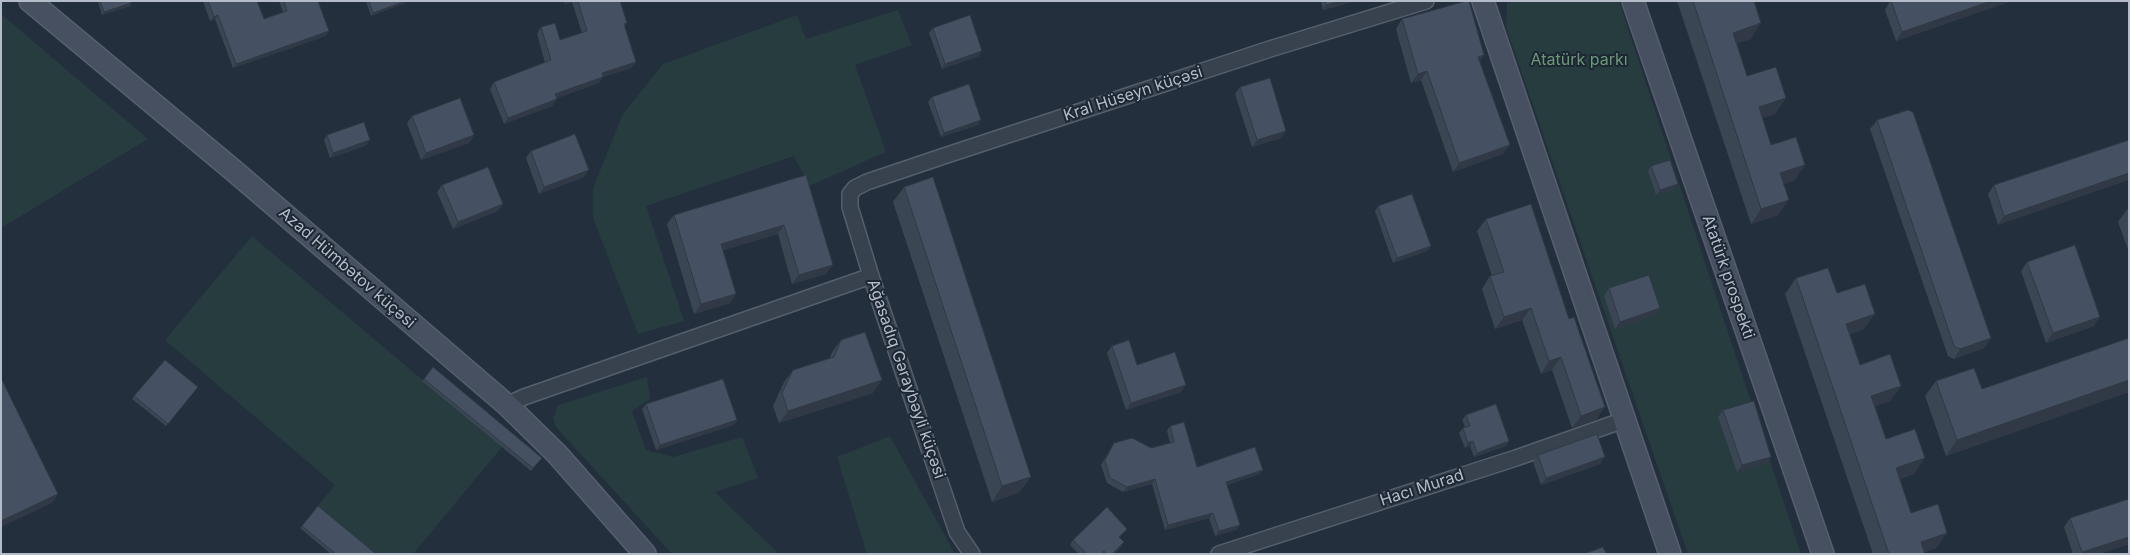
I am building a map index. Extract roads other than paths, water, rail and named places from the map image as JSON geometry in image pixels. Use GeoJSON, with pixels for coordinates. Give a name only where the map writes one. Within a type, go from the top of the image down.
{"type":"FeatureCollection","features":[{"type":"Feature","properties":{"kind":"main road","name":"Azad Hümbətov küçəsi"},"geometry":{"type":"LineString","coordinates":[[30,1],[233,170],[507,405],[557,454],[645,554]]}},
{"type":"Feature","properties":{"kind":"main road"},"geometry":{"type":"LineString","coordinates":[[1483,1],[1670,554]]}},
{"type":"Feature","properties":{"kind":"main road"},"geometry":{"type":"LineString","coordinates":[[1493,1],[1494,32]]}},
{"type":"Feature","properties":{"kind":"main road","name":"Atatürk prospekti"},"geometry":{"type":"LineString","coordinates":[[1633,1],[1823,554]]}},
{"type":"Feature","properties":{"kind":"street","name":"Kral Hüseyn küçəsi"},"geometry":{"type":"LineString","coordinates":[[848,200],[855,188],[867,182],[1426,1]]}},
{"type":"Feature","properties":{"kind":"street","name":"Ağasadıq Gəraybəyli küçəsi"},"geometry":{"type":"LineString","coordinates":[[848,200],[871,276],[957,532],[972,554]]}},
{"type":"Feature","properties":{"kind":"street"},"geometry":{"type":"LineString","coordinates":[[507,405],[524,397],[871,276]]}},
{"type":"Feature","properties":{"kind":"street","name":"Hacı Murad"},"geometry":{"type":"LineString","coordinates":[[1219,554],[1507,461],[1624,420]]}},
{"type":"Feature","properties":{"kind":"park label","name":"Atatürk parkı"},"geometry":{"type":"Point","coordinates":[1579,60]}}]}
